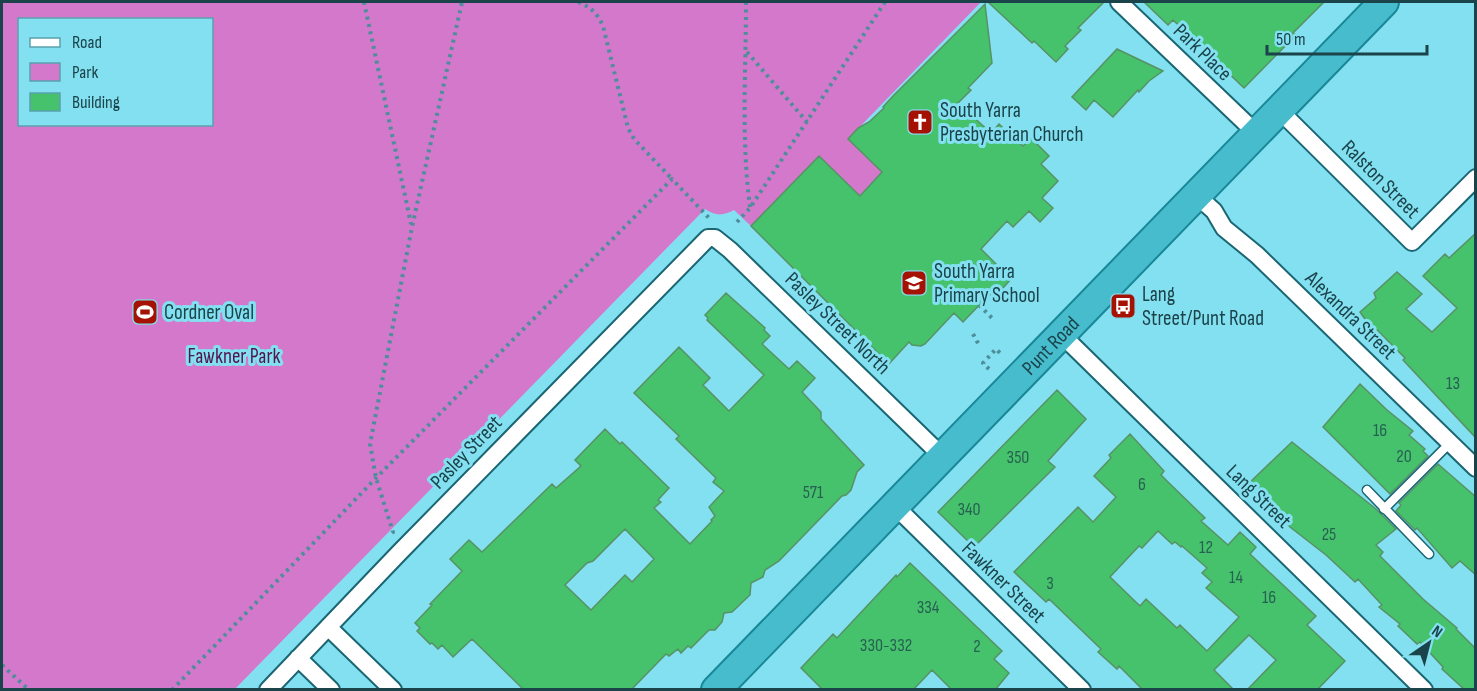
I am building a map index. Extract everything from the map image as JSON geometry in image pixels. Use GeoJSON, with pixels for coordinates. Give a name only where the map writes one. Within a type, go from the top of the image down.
{"type":"FeatureCollection","features":[{"type":"Feature","properties":{"kind":"highway","name":"Punt Road"},"geometry":{"type":"LineString","coordinates":[[716,690],[1384,2]]}},
{"type":"Feature","properties":{"kind":"street","name":"Park Place"},"geometry":{"type":"LineString","coordinates":[[1119,2],[1256,133]]}},
{"type":"Feature","properties":{"kind":"street","name":"Ralston Street"},"geometry":{"type":"LineString","coordinates":[[1279,110],[1412,242],[1476,178]]}},
{"type":"Feature","properties":{"kind":"street","name":"Alexandra Street"},"geometry":{"type":"LineString","coordinates":[[1196,195],[1214,211],[1224,228],[1257,255],[1476,468]]}},
{"type":"Feature","properties":{"kind":"street","name":"Pasley Street North"},"geometry":{"type":"LineString","coordinates":[[697,248],[711,237],[722,243],[943,457]]}},
{"type":"Feature","properties":{"kind":"street","name":"Pasley Street"},"geometry":{"type":"LineString","coordinates":[[268,690],[697,248]]}},
{"type":"Feature","properties":{"kind":"street","name":"Lang Street"},"geometry":{"type":"LineString","coordinates":[[1062,335],[1424,690]]}},
{"type":"Feature","properties":{"kind":"street","name":"Fawkner Street"},"geometry":{"type":"LineString","coordinates":[[895,506],[1082,690]]}},
{"type":"Feature","properties":{"kind":"street"},"geometry":{"type":"LineString","coordinates":[[328,627],[393,690]]}},
{"type":"Feature","properties":{"kind":"street"},"geometry":{"type":"LineString","coordinates":[[298,658],[331,690]]}},
{"type":"Feature","properties":{"kind":"lane"},"geometry":{"type":"LineString","coordinates":[[1384,509],[1450,443]]}},
{"type":"Feature","properties":{"kind":"lane"},"geometry":{"type":"LineString","coordinates":[[1367,490],[1429,554]]}},
{"type":"Feature","properties":{"kind":"path"},"geometry":{"type":"LineString","coordinates":[[364,2],[412,227]]}},
{"type":"Feature","properties":{"kind":"path"},"geometry":{"type":"LineString","coordinates":[[389,536],[393,531],[376,478],[370,444],[412,227],[462,2]]}},
{"type":"Feature","properties":{"kind":"path"},"geometry":{"type":"LineString","coordinates":[[578,2],[587,5],[597,14],[603,26],[628,128],[634,139],[709,218]]}},
{"type":"Feature","properties":{"kind":"path"},"geometry":{"type":"LineString","coordinates":[[746,2],[744,129],[750,208]]}},
{"type":"Feature","properties":{"kind":"path"},"geometry":{"type":"LineString","coordinates":[[737,222],[750,208],[885,2]]}},
{"type":"Feature","properties":{"kind":"path"},"geometry":{"type":"LineString","coordinates":[[746,51],[807,122]]}},
{"type":"Feature","properties":{"kind":"path"},"geometry":{"type":"LineString","coordinates":[[171,690],[376,478],[672,179]]}},
{"type":"Feature","properties":{"kind":"path"},"geometry":{"type":"LineString","coordinates":[[980,305],[994,320]]}},
{"type":"Feature","properties":{"kind":"path"},"geometry":{"type":"LineString","coordinates":[[973,334],[979,345]]}},
{"type":"Feature","properties":{"kind":"path"},"geometry":{"type":"LineString","coordinates":[[989,369],[983,363],[989,355],[996,349],[1002,355]]}},
{"type":"Feature","properties":{"kind":"path"},"geometry":{"type":"LineString","coordinates":[[2,665],[29,690]]}},
{"type":"Feature","properties":{"kind":"green space","name":"Fawkner Park"},"geometry":{"type":"Polygon","coordinates":[[[2,2],[981,2],[848,139],[868,159],[894,165],[859,196],[819,157],[751,226],[734,210],[719,214],[705,209],[234,690],[2,689],[2,2]]]}},
{"type":"Feature","properties":{"kind":"building"},"geometry":{"type":"Polygon","coordinates":[[[988,2],[1104,2],[1078,28],[1081,30],[1065,46],[1068,49],[1056,62],[988,2]]]}},
{"type":"Feature","properties":{"kind":"building"},"geometry":{"type":"Polygon","coordinates":[[[1144,2],[1324,2],[1293,33],[1296,35],[1244,88],[1173,20],[1168,25],[1144,2]]]}},
{"type":"Feature","properties":{"kind":"building"},"geometry":{"type":"Polygon","coordinates":[[[985,4],[992,63],[968,88],[971,90],[958,103],[991,133],[999,124],[1023,146],[1031,138],[1049,156],[1041,164],[1058,181],[1042,198],[1053,208],[1040,222],[1029,211],[1013,227],[1007,221],[981,249],[1011,279],[994,298],[990,294],[963,322],[954,313],[925,344],[912,345],[909,342],[889,364],[751,226],[819,156],[860,196],[882,172],[848,139],[858,128],[869,122],[884,108],[893,96],[985,4]]]}},
{"type":"Feature","properties":{"kind":"building"},"geometry":{"type":"Polygon","coordinates":[[[1117,49],[1163,71],[1139,92],[1138,90],[1113,117],[1094,100],[1086,110],[1072,97],[1117,49]]]}},
{"type":"Feature","properties":{"kind":"building"},"geometry":{"type":"Polygon","coordinates":[[[1476,233],[1476,438],[1403,360],[1405,358],[1374,327],[1372,329],[1360,312],[1376,298],[1374,293],[1397,272],[1422,294],[1406,309],[1432,332],[1457,308],[1423,276],[1445,254],[1449,258],[1476,233]]]}},
{"type":"Feature","properties":{"kind":"building"},"geometry":{"type":"Polygon","coordinates":[[[726,293],[765,328],[764,330],[770,336],[762,344],[789,369],[797,361],[815,378],[802,392],[821,412],[821,419],[864,465],[857,472],[851,490],[842,496],[779,561],[765,570],[763,577],[751,583],[750,595],[732,612],[724,613],[722,622],[715,630],[709,630],[691,648],[688,646],[681,653],[678,649],[669,656],[666,654],[631,690],[524,690],[472,639],[453,657],[442,645],[438,649],[432,643],[430,644],[417,631],[420,628],[415,623],[462,571],[450,559],[469,540],[482,552],[552,484],[556,488],[581,466],[575,460],[605,429],[620,444],[622,442],[669,488],[658,500],[661,502],[654,508],[690,544],[712,521],[715,516],[709,507],[724,491],[713,482],[716,478],[676,439],[679,436],[634,393],[679,347],[710,378],[703,385],[729,411],[764,375],[707,320],[705,315],[726,293]],[[625,529],[565,585],[591,610],[625,575],[632,582],[654,559],[625,529]]]}},
{"type":"Feature","properties":{"kind":"building"},"geometry":{"type":"Polygon","coordinates":[[[1360,384],[1413,431],[1409,435],[1425,449],[1423,451],[1428,456],[1390,494],[1323,427],[1360,384]]]}},
{"type":"Feature","properties":{"kind":"building"},"geometry":{"type":"Polygon","coordinates":[[[1057,390],[1086,419],[1048,461],[1055,467],[974,547],[938,512],[1057,390]]]}},
{"type":"Feature","properties":{"kind":"building"},"geometry":{"type":"Polygon","coordinates":[[[1130,434],[1164,471],[1161,475],[1205,518],[1201,521],[1228,545],[1240,532],[1256,547],[1250,554],[1316,616],[1307,625],[1345,661],[1317,690],[1247,690],[1276,660],[1249,635],[1214,670],[1234,690],[1143,690],[1119,666],[1117,669],[1098,652],[1101,649],[1049,599],[1046,602],[1014,572],[1078,507],[1093,522],[1116,497],[1094,476],[1111,458],[1109,455],[1130,434]],[[1158,531],[1142,548],[1139,546],[1110,577],[1140,606],[1146,599],[1177,628],[1180,625],[1207,651],[1239,617],[1206,588],[1212,582],[1202,573],[1207,568],[1182,546],[1175,542],[1172,544],[1158,531]]]}},
{"type":"Feature","properties":{"kind":"building"},"geometry":{"type":"Polygon","coordinates":[[[1292,442],[1376,509],[1396,529],[1376,545],[1383,552],[1380,556],[1423,599],[1457,628],[1476,649],[1476,690],[1465,690],[1442,669],[1443,667],[1420,642],[1417,644],[1398,626],[1400,624],[1379,607],[1382,605],[1358,579],[1355,582],[1326,555],[1290,527],[1268,501],[1264,505],[1246,486],[1292,442]]]}},
{"type":"Feature","properties":{"kind":"building"},"geometry":{"type":"Polygon","coordinates":[[[1438,464],[1476,497],[1476,575],[1460,561],[1452,568],[1417,528],[1415,530],[1396,511],[1401,505],[1399,503],[1438,464]]]}},
{"type":"Feature","properties":{"kind":"building"},"geometry":{"type":"Polygon","coordinates":[[[910,563],[1002,651],[994,659],[1009,673],[995,690],[952,690],[932,670],[913,690],[823,690],[801,668],[833,634],[837,638],[910,563]]]}},
{"type":"Feature","properties":{"kind":"place","name":"South Yarra Presbyterian Church"},"geometry":{"type":"Point","coordinates":[920,122]}},
{"type":"Feature","properties":{"kind":"place","name":"South Yarra Primary School"},"geometry":{"type":"Point","coordinates":[914,283]}},
{"type":"Feature","properties":{"kind":"place","name":"Lang Street/Punt Road"},"geometry":{"type":"Point","coordinates":[1123,306]}},
{"type":"Feature","properties":{"kind":"place","name":"Cordner Oval"},"geometry":{"type":"Point","coordinates":[145,312]}}]}
